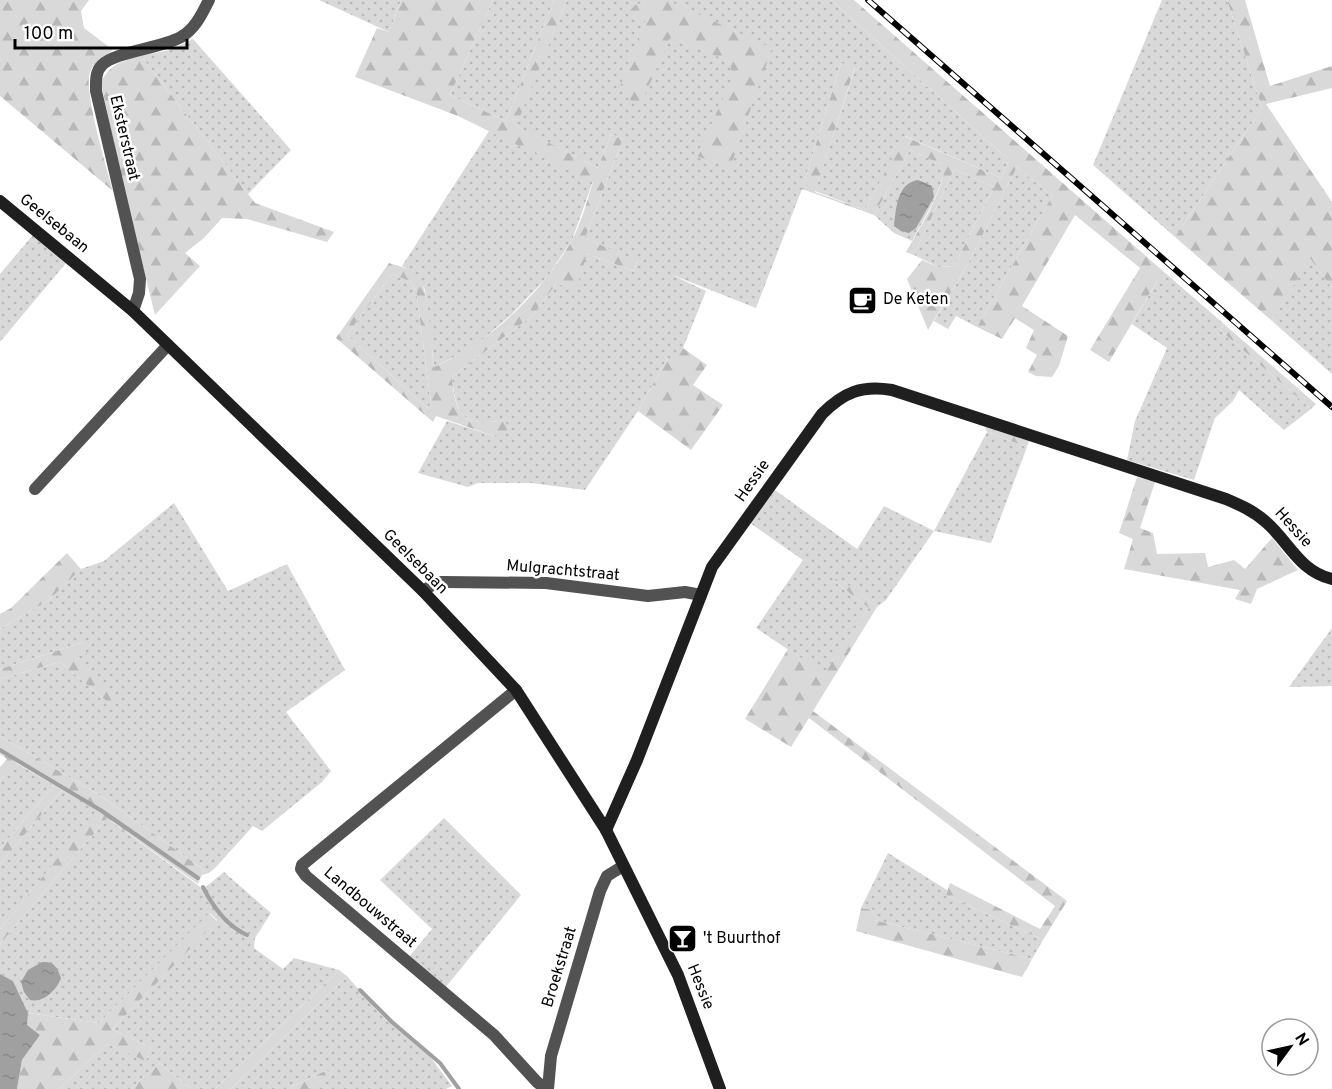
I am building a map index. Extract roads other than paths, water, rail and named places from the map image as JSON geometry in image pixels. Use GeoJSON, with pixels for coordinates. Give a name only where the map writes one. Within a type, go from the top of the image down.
{"type":"FeatureCollection","features":[{"type":"Feature","properties":{"kind":"street","name":"Eksterstraat"},"geometry":{"type":"LineString","coordinates":[[133,311],[140,293],[140,279],[96,91],[96,75],[102,65],[113,57],[181,37],[191,30],[209,0]]}},
{"type":"Feature","properties":{"kind":"street","name":"Geelsebaan"},"geometry":{"type":"LineString","coordinates":[[0,201],[133,311],[423,591],[516,690],[606,830]]}},
{"type":"Feature","properties":{"kind":"street"},"geometry":{"type":"LineString","coordinates":[[35,489],[168,345]]}},
{"type":"Feature","properties":{"kind":"street","name":"Hessie"},"geometry":{"type":"LineString","coordinates":[[720,1089],[678,975],[606,830],[637,760],[712,567],[822,414],[831,405],[852,392],[876,387],[892,390],[1226,499],[1256,514],[1279,534],[1297,559],[1322,576],[1332,579]]}},
{"type":"Feature","properties":{"kind":"street","name":"Mulgrachtstraat"},"geometry":{"type":"LineString","coordinates":[[423,591],[437,582],[546,583],[648,596],[686,592],[701,595]]}},
{"type":"Feature","properties":{"kind":"street","name":"Landbouwstraat"},"geometry":{"type":"LineString","coordinates":[[516,690],[302,865],[300,869],[494,1035],[537,1082],[547,1089]]}},
{"type":"Feature","properties":{"kind":"street","name":"Broekstraat"},"geometry":{"type":"LineString","coordinates":[[547,1089],[551,1056],[600,891],[607,876],[623,866]]}},
{"type":"Feature","properties":{"kind":"water"},"geometry":{"type":"Polygon","coordinates":[[[918,180],[932,186],[934,197],[916,228],[909,233],[901,231],[894,226],[899,198],[906,186],[918,180]]]}},
{"type":"Feature","properties":{"kind":"water"},"geometry":{"type":"Polygon","coordinates":[[[42,962],[54,966],[61,978],[49,995],[40,1000],[30,1000],[21,982],[28,970],[42,962]]]}},
{"type":"Feature","properties":{"kind":"water"},"geometry":{"type":"Polygon","coordinates":[[[0,974],[13,981],[28,1013],[27,1025],[40,1035],[22,1060],[17,1089],[0,1089],[0,974]]]}},
{"type":"Feature","properties":{"kind":"waterway"},"geometry":{"type":"LineString","coordinates":[[0,750],[102,811],[198,878]]}},
{"type":"Feature","properties":{"kind":"waterway"},"geometry":{"type":"LineString","coordinates":[[203,887],[221,915],[233,927],[247,935]]}},
{"type":"Feature","properties":{"kind":"waterway"},"geometry":{"type":"LineString","coordinates":[[360,990],[392,1022],[440,1063],[459,1089]]}},
{"type":"Feature","properties":{"kind":"railway"},"geometry":{"type":"LineString","coordinates":[[868,0],[1332,407]]}},
{"type":"Feature","properties":{"kind":"place","name":"De Keten"},"geometry":{"type":"Point","coordinates":[862,300]}},
{"type":"Feature","properties":{"kind":"place","name":"'t Buurthof"},"geometry":{"type":"Point","coordinates":[682,939]}}]}
